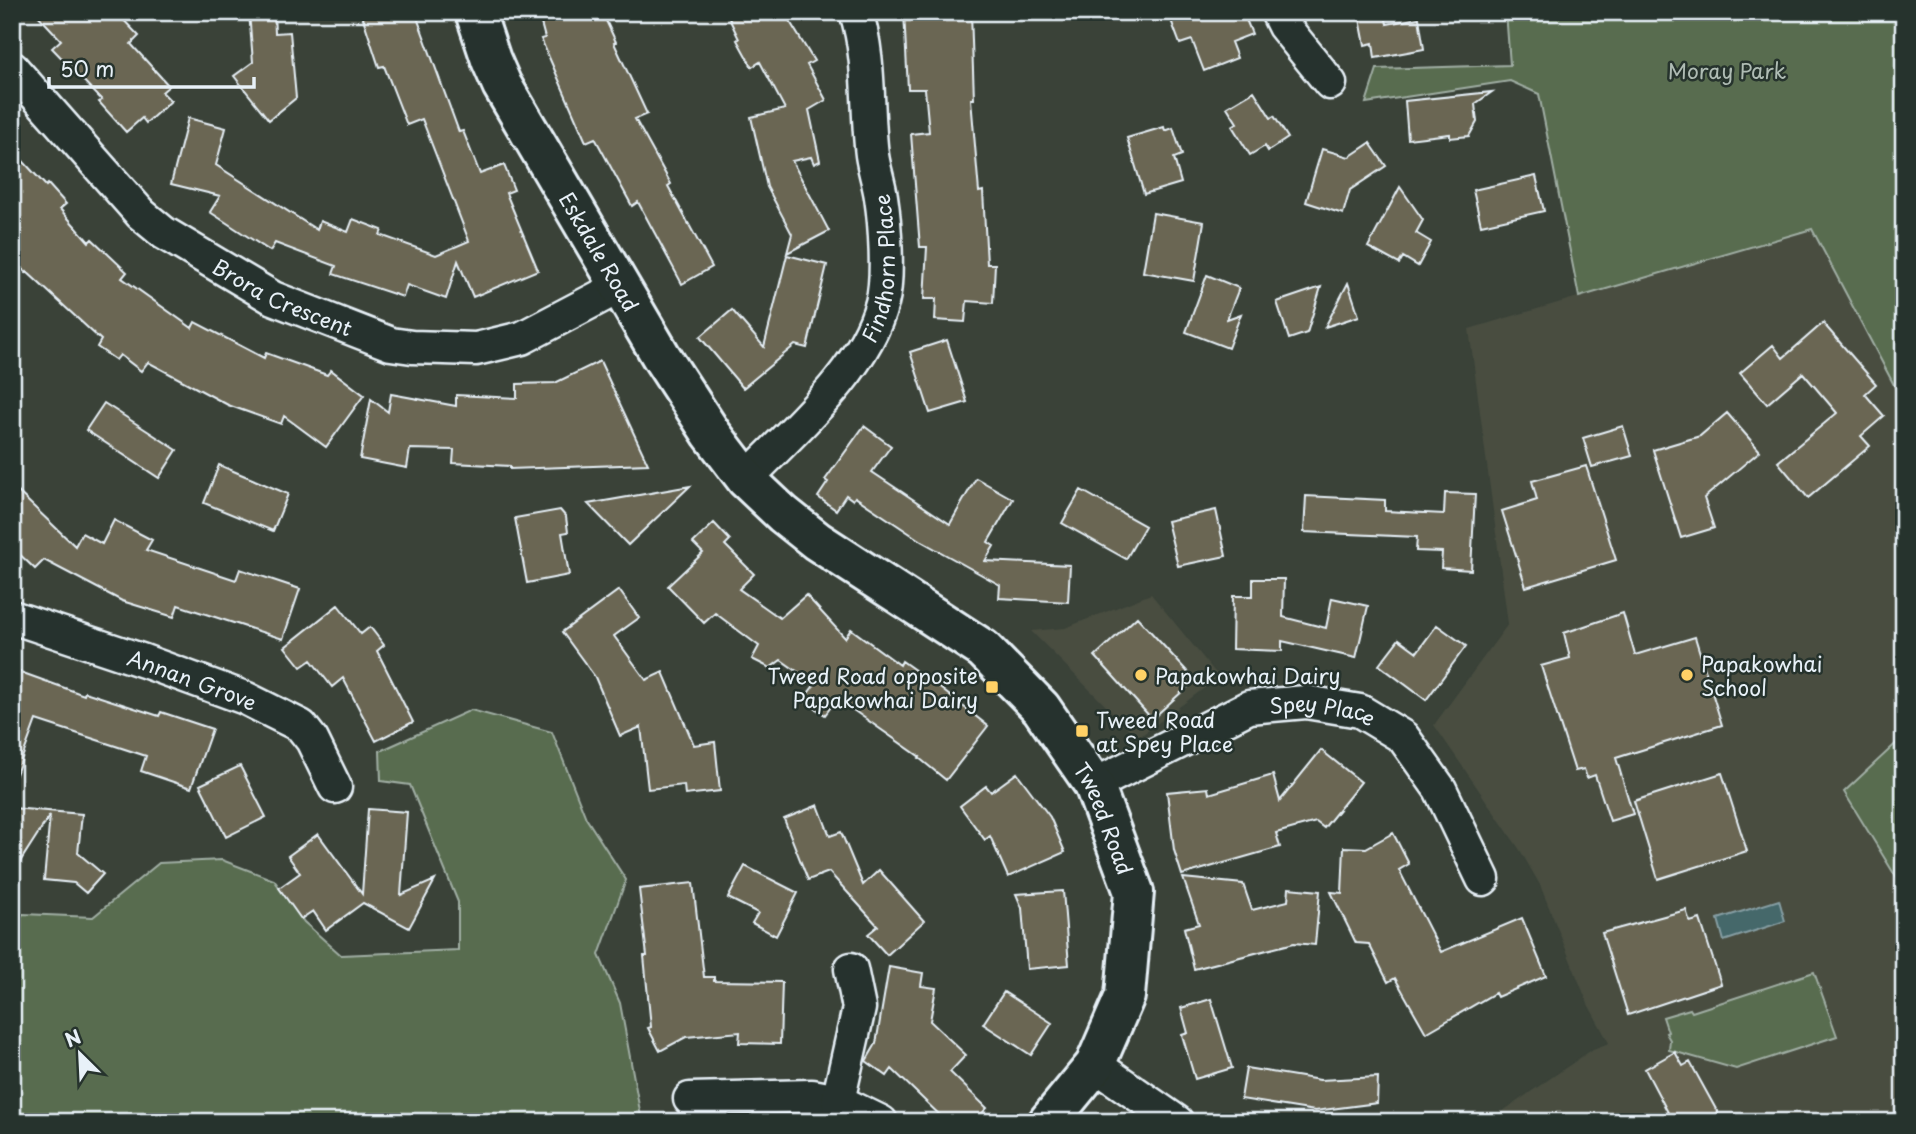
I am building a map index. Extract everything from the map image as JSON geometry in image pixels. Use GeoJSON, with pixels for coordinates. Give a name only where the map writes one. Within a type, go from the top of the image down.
{"type":"FeatureCollection","features":[{"type":"Feature","properties":{"kind":"street","name":"Eskdale Road"},"geometry":{"type":"LineString","coordinates":[[475,12],[502,85],[619,287],[696,411],[746,479]]}},
{"type":"Feature","properties":{"kind":"street","name":"Findhorn Place"},"geometry":{"type":"LineString","coordinates":[[746,479],[835,386],[870,337],[883,302],[885,260],[881,198],[872,156],[862,32],[856,12]]}},
{"type":"Feature","properties":{"kind":"street"},"geometry":{"type":"LineString","coordinates":[[1277,12],[1284,26],[1330,83]]}},
{"type":"Feature","properties":{"kind":"street","name":"Brora Crescent"},"geometry":{"type":"LineString","coordinates":[[12,68],[141,214],[164,233],[273,298],[391,344],[442,349],[476,349],[498,345],[522,338],[619,287]]}},
{"type":"Feature","properties":{"kind":"street","name":"Tweed Road"},"geometry":{"type":"LineString","coordinates":[[746,479],[817,541],[983,649],[1041,708],[1094,785],[1134,892],[1125,996],[1095,1065],[1048,1122]]}},
{"type":"Feature","properties":{"kind":"street","name":"Annan Grove"},"geometry":{"type":"LineString","coordinates":[[12,617],[245,698],[302,726],[312,740],[335,787]]}},
{"type":"Feature","properties":{"kind":"street","name":"Spey Place"},"geometry":{"type":"LineString","coordinates":[[1094,785],[1249,707],[1306,702],[1360,711],[1403,737],[1440,789],[1483,878]]}},
{"type":"Feature","properties":{"kind":"street"},"geometry":{"type":"LineString","coordinates":[[838,1101],[859,1008],[852,970]]}},
{"type":"Feature","properties":{"kind":"street"},"geometry":{"type":"LineString","coordinates":[[1095,1065],[1177,1122]]}},
{"type":"Feature","properties":{"kind":"street"},"geometry":{"type":"LineString","coordinates":[[690,1099],[812,1096],[838,1101],[881,1122]]}},
{"type":"Feature","properties":{"kind":"shaded area","name":"Papakowhai School"},"geometry":{"type":"Polygon","coordinates":[[[1812,228],[1904,404],[1904,736],[1844,793],[1904,890],[1904,1122],[1487,1122],[1593,1049],[1609,1043],[1588,1004],[1540,885],[1520,850],[1434,725],[1508,624],[1469,329],[1812,228]]]}},
{"type":"Feature","properties":{"kind":"shaded area"},"geometry":{"type":"Polygon","coordinates":[[[1151,594],[1219,677],[1138,738],[1031,631],[1065,628],[1151,594]]]}},
{"type":"Feature","properties":{"kind":"green space","name":"Moray Park"},"geometry":{"type":"Polygon","coordinates":[[[1506,12],[1904,12],[1904,404],[1812,229],[1579,297],[1539,94],[1510,81],[1366,103],[1377,69],[1510,65],[1506,12]]]}},
{"type":"Feature","properties":{"kind":"green space"},"geometry":{"type":"Polygon","coordinates":[[[471,710],[552,732],[586,818],[626,880],[599,955],[620,1003],[642,1122],[12,1122],[12,925],[23,914],[93,917],[159,863],[222,860],[274,880],[304,922],[341,955],[458,950],[458,902],[410,785],[381,781],[380,751],[471,710]]]}},
{"type":"Feature","properties":{"kind":"green space"},"geometry":{"type":"Polygon","coordinates":[[[1904,736],[1904,890],[1844,792],[1904,736]]]}},
{"type":"Feature","properties":{"kind":"green space"},"geometry":{"type":"Polygon","coordinates":[[[1814,972],[1837,1036],[1736,1069],[1669,1050],[1670,1040],[1663,1017],[1690,1009],[1692,1012],[1814,972]]]}},
{"type":"Feature","properties":{"kind":"water"},"geometry":{"type":"Polygon","coordinates":[[[1779,900],[1785,921],[1724,941],[1718,919],[1779,900]]]}},
{"type":"Feature","properties":{"kind":"building"},"geometry":{"type":"Polygon","coordinates":[[[35,12],[116,12],[139,36],[131,44],[169,86],[162,92],[171,101],[146,123],[142,118],[126,132],[99,102],[102,100],[52,48],[61,40],[35,12]]]}},
{"type":"Feature","properties":{"kind":"building"},"geometry":{"type":"Polygon","coordinates":[[[249,12],[274,12],[275,33],[290,32],[296,98],[269,120],[234,76],[253,62],[249,12]]]}},
{"type":"Feature","properties":{"kind":"building"},"geometry":{"type":"Polygon","coordinates":[[[361,12],[415,12],[459,132],[463,131],[480,174],[504,165],[514,190],[506,193],[538,270],[473,297],[458,261],[446,299],[407,285],[403,297],[333,274],[336,266],[275,243],[270,251],[210,212],[220,196],[171,184],[188,118],[226,128],[216,165],[317,230],[320,221],[348,232],[353,219],[382,230],[380,235],[436,255],[469,241],[422,119],[407,125],[384,66],[379,67],[361,12]]]}},
{"type":"Feature","properties":{"kind":"building"},"geometry":{"type":"Polygon","coordinates":[[[538,12],[602,12],[647,114],[635,119],[712,267],[682,284],[638,202],[632,206],[595,138],[586,142],[541,39],[545,38],[538,12]]]}},
{"type":"Feature","properties":{"kind":"building"},"geometry":{"type":"Polygon","coordinates":[[[726,12],[784,12],[814,61],[807,65],[826,100],[809,110],[820,161],[814,164],[811,157],[792,161],[829,231],[787,253],[792,234],[767,187],[751,117],[785,109],[760,62],[752,67],[726,12]]]}},
{"type":"Feature","properties":{"kind":"building"},"geometry":{"type":"Polygon","coordinates":[[[904,12],[971,12],[974,99],[971,99],[979,192],[983,191],[987,264],[995,264],[993,303],[967,301],[965,322],[935,320],[936,299],[924,299],[927,247],[920,247],[911,134],[929,132],[925,89],[908,89],[904,12]]]}},
{"type":"Feature","properties":{"kind":"building"},"geometry":{"type":"Polygon","coordinates":[[[1190,12],[1243,12],[1252,34],[1231,42],[1237,58],[1204,71],[1192,40],[1180,44],[1171,20],[1190,12]]]}},
{"type":"Feature","properties":{"kind":"building"},"geometry":{"type":"Polygon","coordinates":[[[1385,15],[1387,24],[1419,18],[1424,49],[1375,58],[1373,43],[1365,45],[1360,19],[1385,15]]]}},
{"type":"Feature","properties":{"kind":"building"},"geometry":{"type":"Polygon","coordinates":[[[1254,91],[1288,138],[1268,151],[1265,146],[1250,155],[1232,126],[1237,123],[1227,107],[1254,91]]]}},
{"type":"Feature","properties":{"kind":"building"},"geometry":{"type":"Polygon","coordinates":[[[1492,92],[1475,104],[1477,122],[1469,136],[1450,138],[1450,134],[1408,139],[1405,101],[1492,92]]]}},
{"type":"Feature","properties":{"kind":"building"},"geometry":{"type":"Polygon","coordinates":[[[1164,127],[1165,131],[1173,128],[1182,155],[1174,158],[1181,183],[1144,194],[1127,138],[1164,127]]]}},
{"type":"Feature","properties":{"kind":"building"},"geometry":{"type":"Polygon","coordinates":[[[1370,143],[1386,166],[1350,190],[1343,214],[1306,202],[1322,149],[1349,157],[1370,143]]]}},
{"type":"Feature","properties":{"kind":"building"},"geometry":{"type":"Polygon","coordinates":[[[12,149],[66,204],[60,209],[89,242],[92,239],[127,272],[122,278],[192,328],[195,322],[264,358],[266,353],[327,375],[331,370],[364,395],[326,447],[284,416],[281,424],[228,405],[148,362],[141,371],[120,355],[116,360],[97,347],[101,340],[12,258],[12,149]]]}},
{"type":"Feature","properties":{"kind":"building"},"geometry":{"type":"Polygon","coordinates":[[[1536,176],[1544,211],[1481,225],[1473,190],[1536,176]]]}},
{"type":"Feature","properties":{"kind":"building"},"geometry":{"type":"Polygon","coordinates":[[[1400,187],[1423,220],[1416,233],[1431,242],[1418,266],[1403,257],[1399,264],[1368,247],[1400,187]]]}},
{"type":"Feature","properties":{"kind":"building"},"geometry":{"type":"Polygon","coordinates":[[[1153,213],[1204,222],[1194,281],[1143,272],[1153,213]]]}},
{"type":"Feature","properties":{"kind":"building"},"geometry":{"type":"Polygon","coordinates":[[[787,255],[827,265],[807,348],[795,345],[743,388],[700,337],[732,310],[764,347],[787,255]]]}},
{"type":"Feature","properties":{"kind":"building"},"geometry":{"type":"Polygon","coordinates":[[[1207,275],[1239,288],[1227,319],[1241,314],[1228,348],[1186,332],[1207,275]]]}},
{"type":"Feature","properties":{"kind":"building"},"geometry":{"type":"Polygon","coordinates":[[[1348,283],[1359,316],[1325,327],[1348,283]]]}},
{"type":"Feature","properties":{"kind":"building"},"geometry":{"type":"Polygon","coordinates":[[[1321,287],[1307,333],[1289,339],[1277,302],[1321,287]]]}},
{"type":"Feature","properties":{"kind":"building"},"geometry":{"type":"Polygon","coordinates":[[[1823,323],[1876,384],[1865,394],[1884,416],[1861,436],[1870,446],[1808,498],[1778,462],[1837,413],[1803,373],[1767,404],[1740,373],[1773,345],[1783,358],[1823,323]]]}},
{"type":"Feature","properties":{"kind":"building"},"geometry":{"type":"Polygon","coordinates":[[[947,340],[967,402],[930,413],[910,352],[947,340]]]}},
{"type":"Feature","properties":{"kind":"building"},"geometry":{"type":"Polygon","coordinates":[[[600,361],[648,464],[510,469],[510,466],[453,463],[454,450],[410,449],[407,468],[360,459],[371,399],[388,412],[391,394],[456,406],[456,395],[517,398],[517,384],[555,383],[600,361]]]}},
{"type":"Feature","properties":{"kind":"building"},"geometry":{"type":"Polygon","coordinates":[[[104,403],[177,450],[159,478],[86,430],[104,403]]]}},
{"type":"Feature","properties":{"kind":"building"},"geometry":{"type":"Polygon","coordinates":[[[1727,413],[1760,451],[1704,498],[1714,528],[1681,538],[1653,450],[1700,436],[1727,413]]]}},
{"type":"Feature","properties":{"kind":"building"},"geometry":{"type":"Polygon","coordinates":[[[864,426],[891,446],[872,472],[950,524],[976,478],[1013,499],[988,542],[994,546],[985,561],[1070,565],[1068,602],[999,598],[1000,585],[921,541],[855,497],[853,500],[846,495],[836,510],[818,497],[828,482],[825,480],[864,426]]]}},
{"type":"Feature","properties":{"kind":"building"},"geometry":{"type":"Polygon","coordinates":[[[1623,426],[1632,456],[1592,467],[1583,438],[1623,426]]]}},
{"type":"Feature","properties":{"kind":"building"},"geometry":{"type":"Polygon","coordinates":[[[219,465],[288,494],[273,531],[204,503],[219,465]]]}},
{"type":"Feature","properties":{"kind":"building"},"geometry":{"type":"Polygon","coordinates":[[[1586,466],[1616,560],[1526,587],[1502,511],[1537,500],[1532,481],[1586,466]]]}},
{"type":"Feature","properties":{"kind":"building"},"geometry":{"type":"Polygon","coordinates":[[[12,486],[75,546],[82,533],[102,544],[114,520],[152,540],[146,550],[236,580],[240,569],[300,589],[283,639],[178,605],[174,617],[122,601],[44,560],[35,569],[12,547],[12,486]]]}},
{"type":"Feature","properties":{"kind":"building"},"geometry":{"type":"Polygon","coordinates":[[[690,486],[628,545],[588,504],[690,486]]]}},
{"type":"Feature","properties":{"kind":"building"},"geometry":{"type":"Polygon","coordinates":[[[1081,490],[1145,526],[1126,559],[1062,523],[1081,490]]]}},
{"type":"Feature","properties":{"kind":"building"},"geometry":{"type":"Polygon","coordinates":[[[1445,493],[1475,494],[1471,570],[1441,568],[1442,552],[1416,551],[1417,537],[1304,532],[1306,496],[1385,500],[1385,511],[1444,514],[1445,493]]]}},
{"type":"Feature","properties":{"kind":"building"},"geometry":{"type":"Polygon","coordinates":[[[560,510],[566,517],[568,532],[562,533],[569,575],[527,583],[515,518],[560,510]]]}},
{"type":"Feature","properties":{"kind":"building"},"geometry":{"type":"Polygon","coordinates":[[[1216,510],[1226,556],[1178,566],[1167,521],[1216,510]]]}},
{"type":"Feature","properties":{"kind":"building"},"geometry":{"type":"Polygon","coordinates":[[[714,523],[730,540],[725,545],[754,574],[739,589],[780,618],[806,595],[845,638],[851,629],[900,665],[902,661],[936,685],[988,726],[946,780],[920,757],[846,705],[836,700],[825,715],[803,700],[815,684],[781,660],[770,668],[752,659],[759,646],[715,613],[704,623],[668,586],[703,553],[693,543],[714,523]]]}},
{"type":"Feature","properties":{"kind":"building"},"geometry":{"type":"Polygon","coordinates":[[[1253,579],[1284,579],[1283,617],[1326,628],[1332,598],[1368,606],[1356,658],[1282,641],[1282,651],[1232,649],[1233,596],[1253,596],[1253,579]]]}},
{"type":"Feature","properties":{"kind":"building"},"geometry":{"type":"Polygon","coordinates":[[[619,590],[639,618],[614,636],[646,680],[663,672],[694,745],[715,742],[720,791],[685,795],[684,785],[648,789],[641,727],[620,736],[595,677],[562,632],[619,590]]]}},
{"type":"Feature","properties":{"kind":"building"},"geometry":{"type":"Polygon","coordinates":[[[338,605],[361,634],[370,627],[384,645],[377,651],[413,722],[376,741],[343,678],[332,687],[311,660],[301,667],[285,647],[338,605]]]}},
{"type":"Feature","properties":{"kind":"building"},"geometry":{"type":"Polygon","coordinates":[[[1623,613],[1635,655],[1695,637],[1722,725],[1616,758],[1633,814],[1610,821],[1595,775],[1587,778],[1584,769],[1575,771],[1541,666],[1570,658],[1564,633],[1623,613]]]}},
{"type":"Feature","properties":{"kind":"building"},"geometry":{"type":"Polygon","coordinates":[[[1137,617],[1195,680],[1152,719],[1095,656],[1137,617]]]}},
{"type":"Feature","properties":{"kind":"building"},"geometry":{"type":"Polygon","coordinates":[[[1437,625],[1466,646],[1426,700],[1379,665],[1399,639],[1417,652],[1437,625]]]}},
{"type":"Feature","properties":{"kind":"building"},"geometry":{"type":"Polygon","coordinates":[[[12,669],[84,695],[85,692],[159,716],[161,712],[212,729],[191,788],[141,771],[146,756],[36,720],[15,777],[12,777],[12,669]]]}},
{"type":"Feature","properties":{"kind":"building"},"geometry":{"type":"Polygon","coordinates":[[[1321,750],[1361,782],[1324,828],[1316,822],[1276,833],[1280,847],[1182,875],[1174,850],[1167,792],[1208,788],[1209,794],[1273,775],[1280,801],[1321,750]]]}},
{"type":"Feature","properties":{"kind":"building"},"geometry":{"type":"Polygon","coordinates":[[[240,766],[266,817],[226,837],[200,785],[240,766]]]}},
{"type":"Feature","properties":{"kind":"building"},"geometry":{"type":"Polygon","coordinates":[[[1017,773],[1050,817],[1065,852],[1008,877],[990,836],[985,840],[960,806],[986,786],[991,792],[1017,773]]]}},
{"type":"Feature","properties":{"kind":"building"},"geometry":{"type":"Polygon","coordinates":[[[1722,773],[1747,851],[1658,879],[1634,801],[1722,773]]]}},
{"type":"Feature","properties":{"kind":"building"},"geometry":{"type":"Polygon","coordinates":[[[818,805],[830,836],[841,832],[863,885],[879,870],[924,921],[887,955],[868,934],[878,926],[829,872],[808,880],[784,819],[818,805]]]}},
{"type":"Feature","properties":{"kind":"building"},"geometry":{"type":"Polygon","coordinates":[[[12,808],[82,814],[78,853],[103,874],[86,893],[74,883],[44,880],[50,815],[12,874],[12,808]]]}},
{"type":"Feature","properties":{"kind":"building"},"geometry":{"type":"Polygon","coordinates":[[[368,809],[407,812],[401,895],[435,880],[409,928],[363,903],[326,930],[313,911],[301,919],[279,888],[300,873],[288,856],[318,834],[362,894],[368,809]]]}},
{"type":"Feature","properties":{"kind":"building"},"geometry":{"type":"Polygon","coordinates":[[[1393,833],[1409,864],[1399,870],[1441,952],[1522,918],[1546,976],[1497,997],[1495,993],[1426,1033],[1395,978],[1388,982],[1369,944],[1356,943],[1331,892],[1342,893],[1344,847],[1366,848],[1393,833]]]}},
{"type":"Feature","properties":{"kind":"building"},"geometry":{"type":"Polygon","coordinates":[[[745,866],[798,893],[776,936],[752,923],[758,913],[728,898],[745,866]]]}},
{"type":"Feature","properties":{"kind":"building"},"geometry":{"type":"Polygon","coordinates":[[[1183,878],[1243,884],[1252,910],[1288,901],[1289,888],[1320,891],[1315,945],[1294,943],[1194,969],[1184,928],[1199,924],[1183,878]]]}},
{"type":"Feature","properties":{"kind":"building"},"geometry":{"type":"Polygon","coordinates":[[[693,883],[704,977],[714,977],[714,981],[782,982],[780,1044],[739,1043],[740,1032],[686,1037],[660,1051],[648,1028],[651,1027],[644,956],[647,956],[639,889],[693,883]]]}},
{"type":"Feature","properties":{"kind":"building"},"geometry":{"type":"Polygon","coordinates":[[[1063,891],[1069,965],[1027,969],[1022,908],[1016,894],[1063,891]]]}},
{"type":"Feature","properties":{"kind":"building"},"geometry":{"type":"Polygon","coordinates":[[[1686,910],[1690,922],[1700,919],[1721,984],[1628,1015],[1602,933],[1686,910]]]}},
{"type":"Feature","properties":{"kind":"building"},"geometry":{"type":"Polygon","coordinates":[[[889,967],[923,973],[921,986],[936,988],[930,1021],[966,1055],[950,1072],[987,1108],[974,1122],[947,1122],[892,1069],[887,1076],[866,1061],[876,1044],[889,967]]]}},
{"type":"Feature","properties":{"kind":"building"},"geometry":{"type":"Polygon","coordinates":[[[1004,992],[1052,1023],[1031,1055],[983,1024],[1004,992]]]}},
{"type":"Feature","properties":{"kind":"building"},"geometry":{"type":"Polygon","coordinates":[[[1211,999],[1232,1068],[1195,1079],[1182,1035],[1188,1033],[1181,1008],[1211,999]]]}},
{"type":"Feature","properties":{"kind":"building"},"geometry":{"type":"Polygon","coordinates":[[[1675,1052],[1683,1066],[1690,1062],[1718,1113],[1703,1122],[1673,1122],[1645,1069],[1675,1052]]]}},
{"type":"Feature","properties":{"kind":"building"},"geometry":{"type":"Polygon","coordinates":[[[1246,1068],[1320,1080],[1378,1077],[1377,1103],[1315,1111],[1241,1099],[1246,1068]]]}},
{"type":"Feature","properties":{"kind":"place","name":"Papakowhai Dairy"},"geometry":{"type":"Point","coordinates":[1141,675]}},
{"type":"Feature","properties":{"kind":"place","name":"Papakowhai School"},"geometry":{"type":"Point","coordinates":[1687,675]}},
{"type":"Feature","properties":{"kind":"place","name":"Tweed Road opposite Papakowhai Dairy"},"geometry":{"type":"Point","coordinates":[992,687]}},
{"type":"Feature","properties":{"kind":"place","name":"Tweed Road at Spey Place"},"geometry":{"type":"Point","coordinates":[1082,731]}}]}
